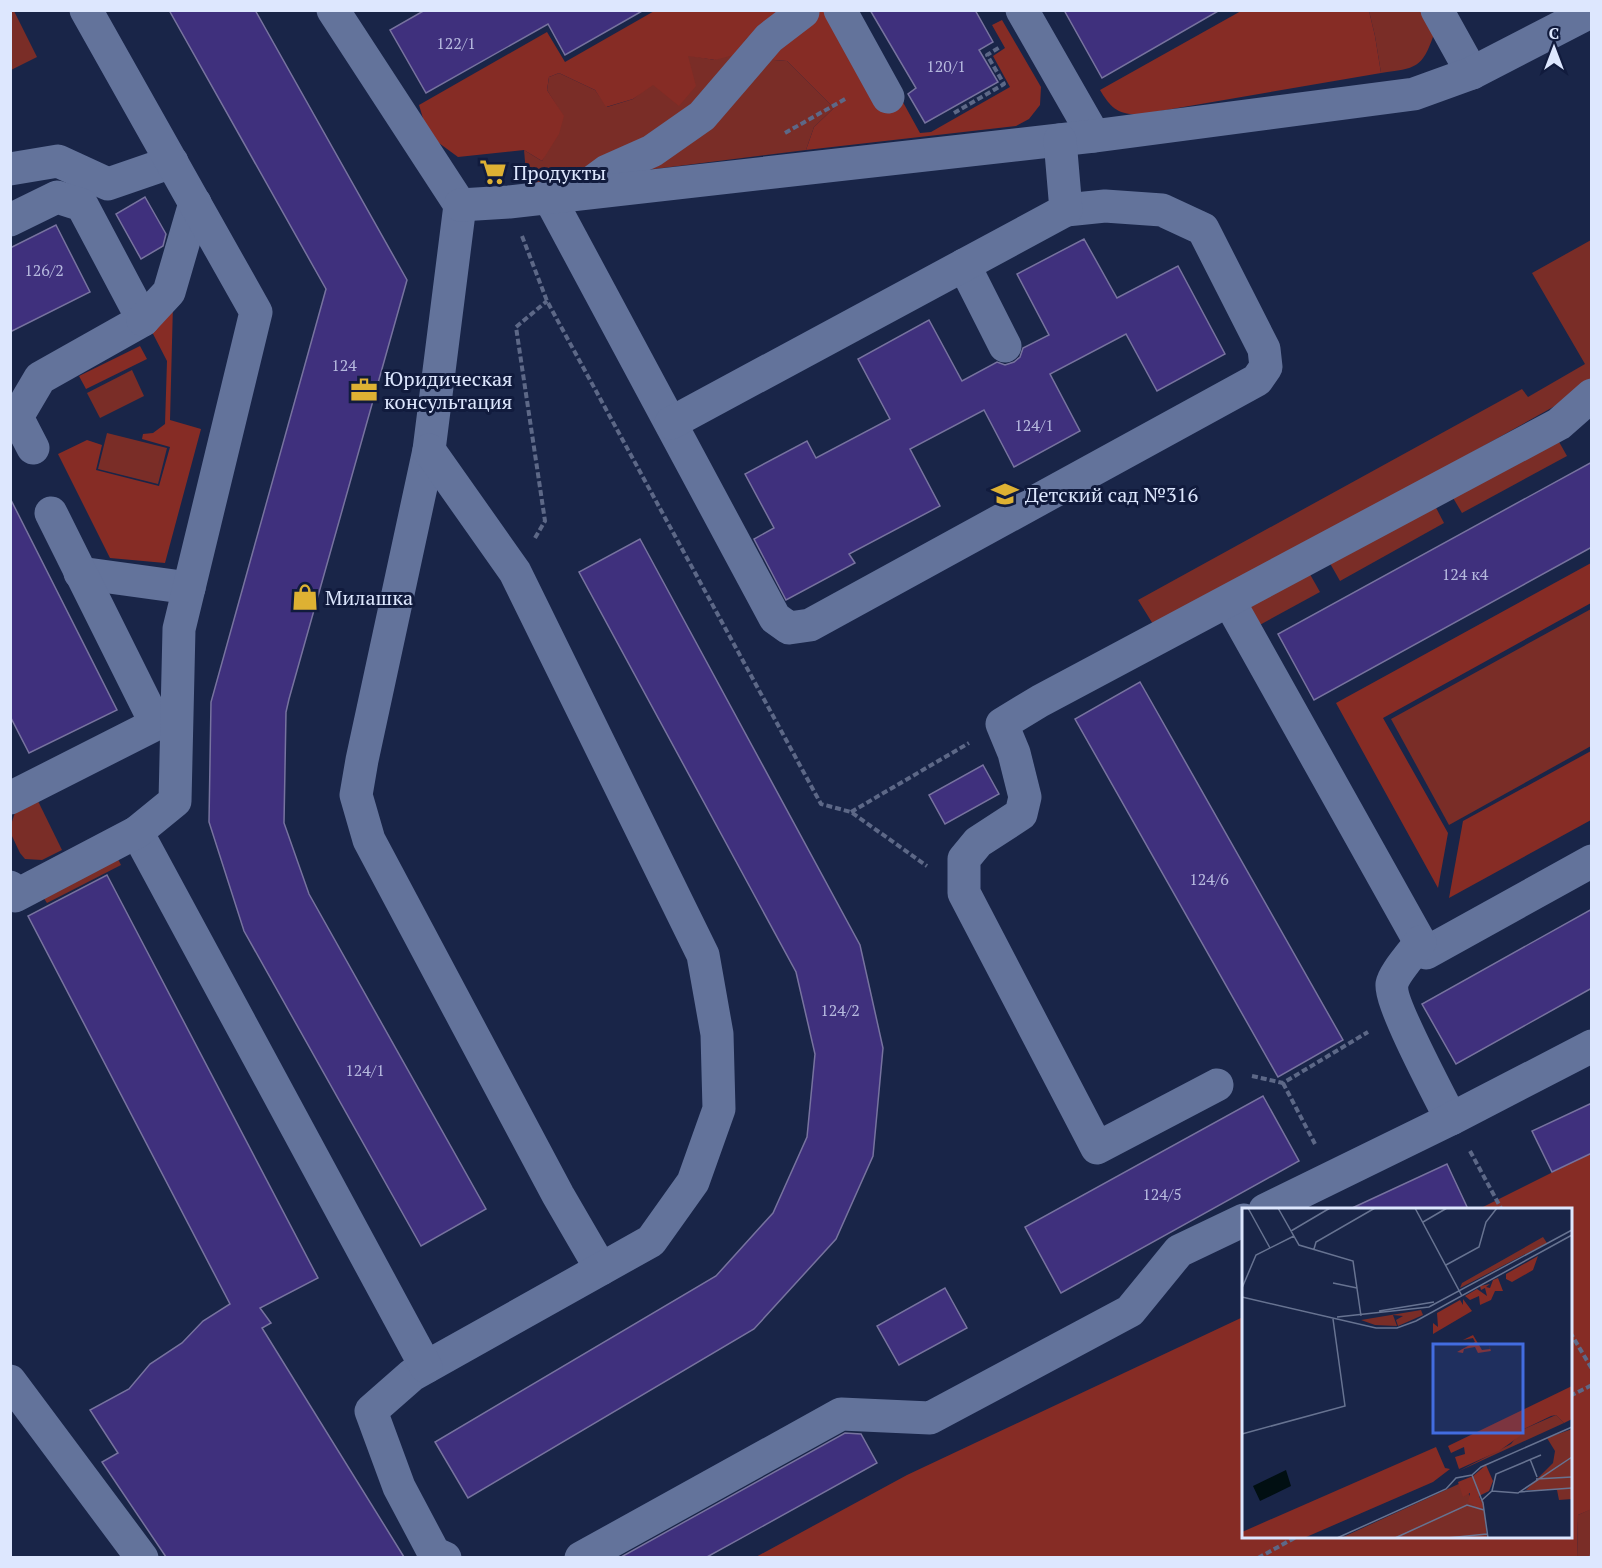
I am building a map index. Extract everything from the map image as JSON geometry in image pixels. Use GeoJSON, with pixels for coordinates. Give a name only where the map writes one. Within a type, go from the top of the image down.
{"type":"FeatureCollection","features":[{"type":"Feature","properties":{"kind":"lane"},"geometry":{"type":"LineString","coordinates":[[10,887],[15,896],[137,832],[176,801],[179,629],[256,312],[86,10]]}},
{"type":"Feature","properties":{"kind":"lane"},"geometry":{"type":"LineString","coordinates":[[840,10],[888,97]]}},
{"type":"Feature","properties":{"kind":"lane"},"geometry":{"type":"LineString","coordinates":[[1022,10],[1095,136]]}},
{"type":"Feature","properties":{"kind":"lane"},"geometry":{"type":"LineString","coordinates":[[1437,10],[1472,73]]}},
{"type":"Feature","properties":{"kind":"lane"},"geometry":{"type":"LineString","coordinates":[[460,205],[1095,136],[1414,94],[1472,73],[1592,11]]}},
{"type":"Feature","properties":{"kind":"lane"},"geometry":{"type":"LineString","coordinates":[[338,12],[460,205],[429,450],[356,795],[369,840],[558,1195],[601,1269]]}},
{"type":"Feature","properties":{"kind":"lane"},"geometry":{"type":"LineString","coordinates":[[583,193],[588,185],[607,171],[652,152],[702,116],[769,38],[803,12]]}},
{"type":"Feature","properties":{"kind":"lane"},"geometry":{"type":"LineString","coordinates":[[1060,140],[1066,210]]}},
{"type":"Feature","properties":{"kind":"lane"},"geometry":{"type":"LineString","coordinates":[[10,169],[58,161],[108,184],[172,162]]}},
{"type":"Feature","properties":{"kind":"lane"},"geometry":{"type":"LineString","coordinates":[[10,220],[57,197],[82,205],[143,320]]}},
{"type":"Feature","properties":{"kind":"lane"},"geometry":{"type":"LineString","coordinates":[[549,197],[776,618],[789,628],[810,625],[1257,380],[1266,367],[1264,349],[1203,229],[1162,210],[1105,206],[1066,210],[671,423]]}},
{"type":"Feature","properties":{"kind":"lane"},"geometry":{"type":"LineString","coordinates":[[33,448],[17,417],[40,378],[143,320],[169,292],[195,203]]}},
{"type":"Feature","properties":{"kind":"lane"},"geometry":{"type":"LineString","coordinates":[[964,264],[1005,346]]}},
{"type":"Feature","properties":{"kind":"lane"},"geometry":{"type":"LineString","coordinates":[[1218,1085],[1097,1148],[964,893],[964,859],[978,842],[1021,814],[1025,797],[1014,753],[1002,724],[1040,701],[1559,424],[1592,395]]}},
{"type":"Feature","properties":{"kind":"lane"},"geometry":{"type":"LineString","coordinates":[[429,450],[515,572],[703,955],[717,1034],[719,1109],[693,1182],[651,1241],[412,1375],[371,1411],[399,1487],[434,1553],[445,1557]]}},
{"type":"Feature","properties":{"kind":"lane"},"geometry":{"type":"LineString","coordinates":[[10,798],[156,724],[51,513]]}},
{"type":"Feature","properties":{"kind":"lane"},"geometry":{"type":"LineString","coordinates":[[80,573],[189,588]]}},
{"type":"Feature","properties":{"kind":"lane"},"geometry":{"type":"LineString","coordinates":[[1229,600],[1426,953],[1592,861]]}},
{"type":"Feature","properties":{"kind":"lane"},"geometry":{"type":"LineString","coordinates":[[137,832],[426,1367]]}},
{"type":"Feature","properties":{"kind":"lane"},"geometry":{"type":"LineString","coordinates":[[1420,942],[1392,981],[1391,992],[1451,1119]]}},
{"type":"Feature","properties":{"kind":"lane"},"geometry":{"type":"LineString","coordinates":[[1267,1208],[1451,1119],[1592,1046]]}},
{"type":"Feature","properties":{"kind":"lane"},"geometry":{"type":"LineString","coordinates":[[581,1557],[841,1414],[930,1418],[1130,1311],[1179,1251],[1242,1221]]}},
{"type":"Feature","properties":{"kind":"lane"},"geometry":{"type":"LineString","coordinates":[[10,1382],[142,1557]]}},
{"type":"Feature","properties":{"kind":"path"},"geometry":{"type":"LineString","coordinates":[[947,117],[1004,84],[987,55],[1001,46],[996,38]]}},
{"type":"Feature","properties":{"kind":"path"},"geometry":{"type":"LineString","coordinates":[[780,139],[787,131],[863,90],[875,105],[888,97]]}},
{"type":"Feature","properties":{"kind":"path"},"geometry":{"type":"LineString","coordinates":[[515,572],[545,521],[516,327],[547,301]]}},
{"type":"Feature","properties":{"kind":"path"},"geometry":{"type":"LineString","coordinates":[[851,812],[1002,724]]}},
{"type":"Feature","properties":{"kind":"path"},"geometry":{"type":"LineString","coordinates":[[1218,1085],[1242,1074],[1283,1083],[1399,1013]]}},
{"type":"Feature","properties":{"kind":"path"},"geometry":{"type":"LineString","coordinates":[[1283,1083],[1332,1177]]}},
{"type":"Feature","properties":{"kind":"path"},"geometry":{"type":"LineString","coordinates":[[1491,1189],[1501,1208]]}},
{"type":"Feature","properties":{"kind":"path"},"geometry":{"type":"LineString","coordinates":[[1572,1335],[1592,1369]]}},
{"type":"Feature","properties":{"kind":"path"},"geometry":{"type":"LineString","coordinates":[[1572,1395],[1592,1385]]}},
{"type":"Feature","properties":{"kind":"path"},"geometry":{"type":"LineString","coordinates":[[1258,1557],[1294,1538]]}},
{"type":"Feature","properties":{"kind":"shaded area"},"geometry":{"type":"Polygon","coordinates":[[[11,10],[14,11],[37,57],[11,70],[11,10]]]}},
{"type":"Feature","properties":{"kind":"shaded area"},"geometry":{"type":"Polygon","coordinates":[[[656,10],[824,11],[899,95],[920,133],[931,132],[1010,87],[993,56],[1005,48],[992,25],[1002,20],[1041,87],[1040,105],[1029,119],[1016,126],[806,150],[814,127],[834,108],[787,61],[762,59],[747,37],[734,55],[715,60],[688,56],[696,86],[679,106],[653,85],[633,99],[606,107],[595,90],[559,73],[549,77],[547,90],[564,116],[559,134],[542,161],[524,150],[458,157],[428,135],[419,105],[547,32],[565,62],[656,10]]]}},
{"type":"Feature","properties":{"kind":"shaded area"},"geometry":{"type":"Polygon","coordinates":[[[1241,11],[1369,11],[1381,73],[1137,115],[1115,109],[1100,90],[1241,11]]]}},
{"type":"Feature","properties":{"kind":"shaded area"},"geometry":{"type":"Polygon","coordinates":[[[1369,11],[1421,11],[1434,34],[1426,54],[1416,65],[1381,73],[1369,11]]]}},
{"type":"Feature","properties":{"kind":"shaded area"},"geometry":{"type":"Polygon","coordinates":[[[747,36],[762,59],[787,61],[834,108],[814,127],[806,150],[527,185],[524,150],[542,161],[563,116],[547,90],[549,77],[559,73],[595,90],[607,107],[633,99],[687,55],[715,60],[747,36]]]}},
{"type":"Feature","properties":{"kind":"shaded area"},"geometry":{"type":"Polygon","coordinates":[[[1591,240],[1591,378],[1571,397],[1156,629],[1138,600],[1522,389],[1528,397],[1585,364],[1532,273],[1591,240]]]}},
{"type":"Feature","properties":{"kind":"shaded area"},"geometry":{"type":"Polygon","coordinates":[[[173,304],[170,420],[201,429],[165,563],[110,558],[58,454],[87,440],[102,445],[96,470],[159,486],[170,447],[142,439],[143,434],[153,433],[165,424],[167,361],[150,328],[173,304]]]}},
{"type":"Feature","properties":{"kind":"shaded area"},"geometry":{"type":"Polygon","coordinates":[[[140,346],[147,359],[86,389],[79,376],[140,346]]]}},
{"type":"Feature","properties":{"kind":"shaded area"},"geometry":{"type":"Polygon","coordinates":[[[132,370],[144,396],[100,418],[87,393],[132,370]]]}},
{"type":"Feature","properties":{"kind":"shaded area"},"geometry":{"type":"Polygon","coordinates":[[[107,433],[167,448],[158,484],[98,469],[107,433]]]}},
{"type":"Feature","properties":{"kind":"shaded area"},"geometry":{"type":"Polygon","coordinates":[[[1554,433],[1567,456],[1462,513],[1449,491],[1554,433]]]}},
{"type":"Feature","properties":{"kind":"shaded area"},"geometry":{"type":"Polygon","coordinates":[[[1432,500],[1444,523],[1340,581],[1327,558],[1432,500]]]}},
{"type":"Feature","properties":{"kind":"shaded area"},"geometry":{"type":"Polygon","coordinates":[[[1591,563],[1591,603],[1383,718],[1448,833],[1438,888],[1336,703],[1591,563]]]}},
{"type":"Feature","properties":{"kind":"shaded area"},"geometry":{"type":"Polygon","coordinates":[[[1307,569],[1320,592],[1256,627],[1244,604],[1307,569]]]}},
{"type":"Feature","properties":{"kind":"shaded area"},"geometry":{"type":"Polygon","coordinates":[[[1591,609],[1591,746],[1449,825],[1391,719],[1591,609]]]}},
{"type":"Feature","properties":{"kind":"shaded area"},"geometry":{"type":"Polygon","coordinates":[[[1591,751],[1591,820],[1449,898],[1463,821],[1591,751]]]}},
{"type":"Feature","properties":{"kind":"shaded area"},"geometry":{"type":"Polygon","coordinates":[[[36,797],[62,850],[42,860],[25,859],[11,834],[11,825],[17,806],[36,797]]]}},
{"type":"Feature","properties":{"kind":"shaded area"},"geometry":{"type":"Polygon","coordinates":[[[116,855],[121,865],[47,903],[41,894],[116,855]]]}},
{"type":"Feature","properties":{"kind":"shaded area"},"geometry":{"type":"Polygon","coordinates":[[[1591,1153],[1592,1509],[1578,1515],[1577,1557],[754,1558],[907,1475],[1242,1317],[1242,1538],[1572,1538],[1572,1208],[1481,1208],[1591,1153]]]}},
{"type":"Feature","properties":{"kind":"shaded area"},"geometry":{"type":"Polygon","coordinates":[[[1591,1509],[1591,1557],[1577,1558],[1578,1515],[1591,1509]]]}},
{"type":"Feature","properties":{"kind":"building"},"geometry":{"type":"Polygon","coordinates":[[[169,10],[255,10],[407,280],[286,712],[284,823],[309,894],[486,1209],[421,1246],[244,931],[209,822],[211,702],[326,289],[169,10]]]}},
{"type":"Feature","properties":{"kind":"building"},"geometry":{"type":"Polygon","coordinates":[[[425,10],[644,10],[565,55],[548,24],[426,93],[390,30],[425,10]]]}},
{"type":"Feature","properties":{"kind":"building"},"geometry":{"type":"Polygon","coordinates":[[[870,10],[975,10],[993,42],[979,50],[998,82],[925,123],[908,94],[916,88],[870,10]]]}},
{"type":"Feature","properties":{"kind":"building"},"geometry":{"type":"Polygon","coordinates":[[[1064,10],[1220,10],[1102,78],[1064,10]]]}},
{"type":"Feature","properties":{"kind":"building"},"geometry":{"type":"Polygon","coordinates":[[[145,197],[166,234],[163,246],[141,259],[116,214],[145,197]]]}},
{"type":"Feature","properties":{"kind":"building"},"geometry":{"type":"Polygon","coordinates":[[[56,225],[90,292],[10,332],[10,248],[56,225]]]}},
{"type":"Feature","properties":{"kind":"building"},"geometry":{"type":"Polygon","coordinates":[[[1084,239],[1117,298],[1178,266],[1225,354],[1157,391],[1126,334],[1050,374],[1080,431],[1014,467],[984,410],[910,449],[940,506],[849,554],[855,563],[786,600],[754,539],[774,528],[745,474],[807,441],[816,458],[890,419],[858,359],[929,320],[962,381],[997,362],[1005,365],[1014,362],[1020,357],[1023,348],[1049,335],[1017,274],[1084,239]]]}},
{"type":"Feature","properties":{"kind":"building"},"geometry":{"type":"Polygon","coordinates":[[[1592,462],[1592,547],[1314,700],[1278,634],[1592,462]]]}},
{"type":"Feature","properties":{"kind":"building"},"geometry":{"type":"Polygon","coordinates":[[[10,498],[117,710],[29,753],[10,716],[10,498]]]}},
{"type":"Feature","properties":{"kind":"building"},"geometry":{"type":"Polygon","coordinates":[[[640,539],[860,945],[883,1048],[873,1156],[836,1239],[754,1329],[468,1498],[435,1442],[716,1276],[773,1213],[807,1137],[815,1054],[796,972],[579,572],[640,539]]]}},
{"type":"Feature","properties":{"kind":"building"},"geometry":{"type":"Polygon","coordinates":[[[1140,682],[1343,1040],[1278,1077],[1075,719],[1140,682]]]}},
{"type":"Feature","properties":{"kind":"building"},"geometry":{"type":"Polygon","coordinates":[[[983,765],[999,794],[945,824],[929,795],[983,765]]]}},
{"type":"Feature","properties":{"kind":"building"},"geometry":{"type":"Polygon","coordinates":[[[107,875],[318,1278],[260,1308],[271,1323],[262,1328],[404,1557],[166,1557],[102,1462],[118,1453],[90,1410],[129,1389],[150,1364],[182,1343],[203,1321],[230,1304],[28,916],[107,875]]]}},
{"type":"Feature","properties":{"kind":"building"},"geometry":{"type":"Polygon","coordinates":[[[1592,909],[1592,988],[1456,1064],[1422,1004],[1592,909]]]}},
{"type":"Feature","properties":{"kind":"building"},"geometry":{"type":"Polygon","coordinates":[[[1263,1096],[1299,1161],[1061,1293],[1025,1227],[1263,1096]]]}},
{"type":"Feature","properties":{"kind":"building"},"geometry":{"type":"Polygon","coordinates":[[[1592,1103],[1592,1153],[1552,1172],[1532,1131],[1592,1103]]]}},
{"type":"Feature","properties":{"kind":"building"},"geometry":{"type":"Polygon","coordinates":[[[1447,1164],[1468,1208],[1352,1208],[1447,1164]]]}},
{"type":"Feature","properties":{"kind":"building"},"geometry":{"type":"Polygon","coordinates":[[[945,1288],[967,1328],[899,1365],[877,1326],[945,1288]]]}},
{"type":"Feature","properties":{"kind":"building"},"geometry":{"type":"Polygon","coordinates":[[[845,1433],[861,1434],[877,1463],[707,1557],[621,1557],[845,1433]]]}},
{"type":"Feature","properties":{"kind":"place","name":"Продукты"},"geometry":{"type":"Point","coordinates":[493,172]}},
{"type":"Feature","properties":{"kind":"place","name":"Юридическая консультация"},"geometry":{"type":"Point","coordinates":[364,390]}},
{"type":"Feature","properties":{"kind":"place","name":"Детский сад №316"},"geometry":{"type":"Point","coordinates":[1005,494]}},
{"type":"Feature","properties":{"kind":"place","name":"Милашка"},"geometry":{"type":"Point","coordinates":[305,597]}}]}
